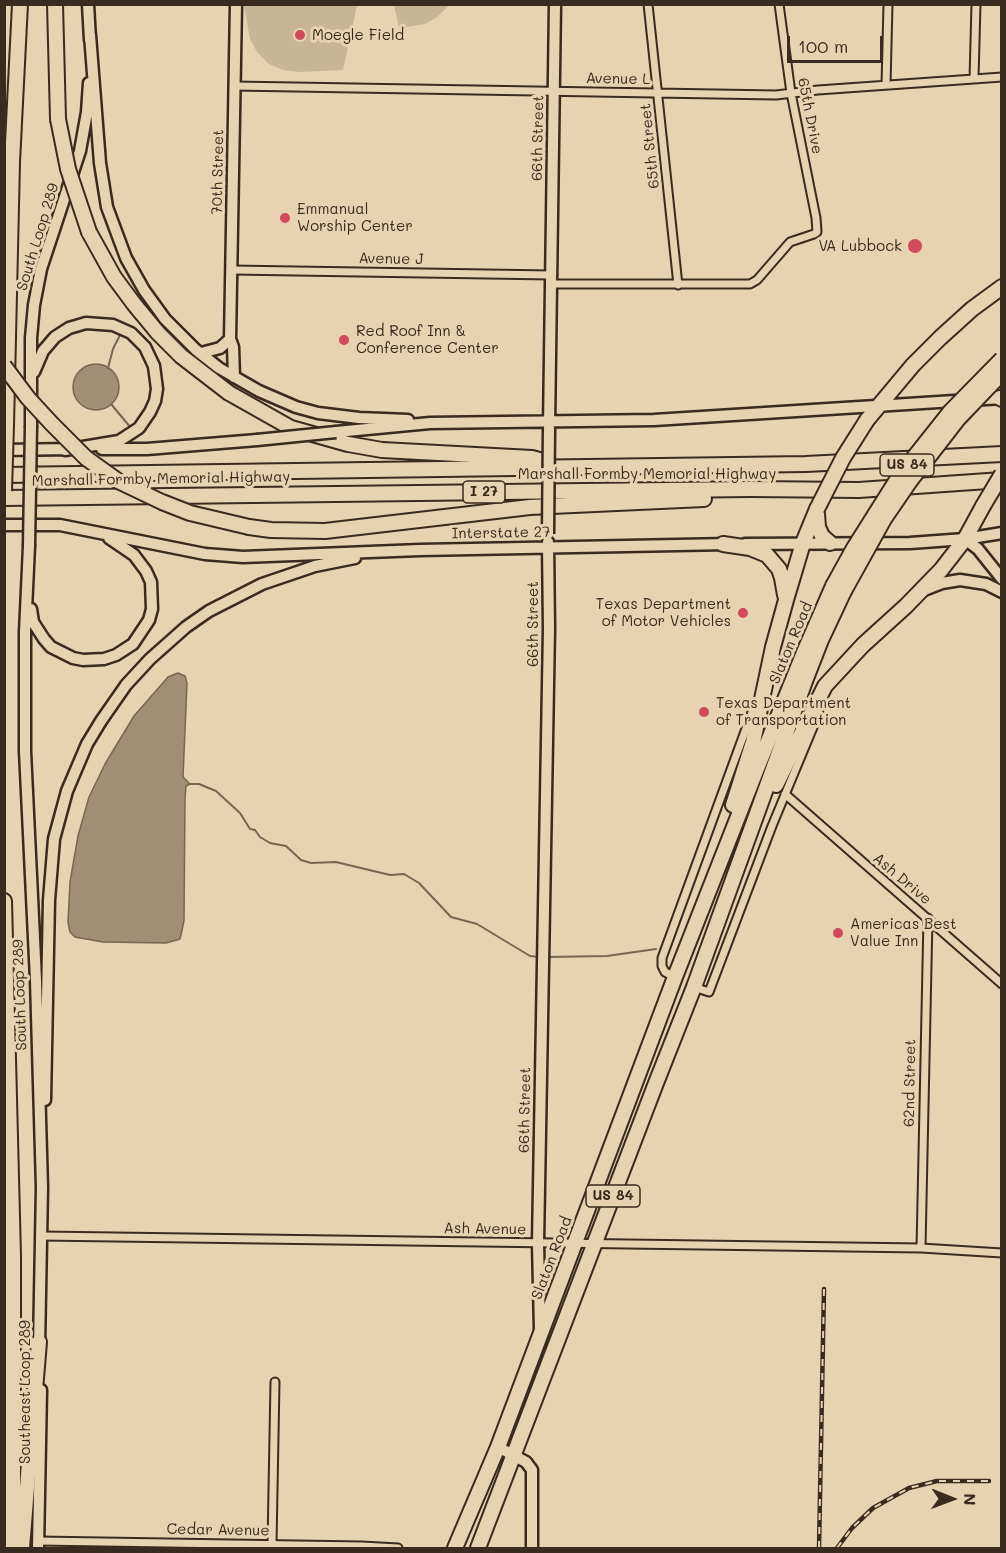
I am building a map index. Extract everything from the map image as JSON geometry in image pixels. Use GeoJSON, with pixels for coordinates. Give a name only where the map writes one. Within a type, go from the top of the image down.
{"type":"FeatureCollection","features":[{"type":"Feature","properties":{"kind":"highway"},"geometry":{"type":"LineString","coordinates":[[4,491],[12,162],[20,4]]}},
{"type":"Feature","properties":{"kind":"highway"},"geometry":{"type":"LineString","coordinates":[[55,4],[58,119],[68,169],[89,232],[114,277],[134,304],[181,356],[229,393],[291,428],[364,448],[399,452],[532,458],[565,467]]}},
{"type":"Feature","properties":{"kind":"highway"},"geometry":{"type":"LineString","coordinates":[[701,910],[753,742],[773,647],[786,600],[803,543],[817,509],[843,458],[878,406],[939,338],[1002,287]]}},
{"type":"Feature","properties":{"kind":"highway","name":"Slaton Road"},"geometry":{"type":"LineString","coordinates":[[455,1548],[498,1447],[675,977],[798,668],[838,589],[859,540],[900,475],[950,412],[1002,359]]}},
{"type":"Feature","properties":{"kind":"highway"},"geometry":{"type":"LineString","coordinates":[[4,366],[28,398],[52,424],[86,458],[118,481],[190,513],[249,527],[271,530],[325,531],[530,507],[771,497],[859,490]]}},
{"type":"Feature","properties":{"kind":"highway","name":"Slaton Road"},"geometry":{"type":"LineString","coordinates":[[478,1548],[694,987],[805,681],[831,616],[838,589],[910,481],[958,419],[1002,373]]}},
{"type":"Feature","properties":{"kind":"highway","name":"Marshall Formby Memorial Highway"},"geometry":{"type":"LineString","coordinates":[[4,475],[806,464],[1002,454]]}},
{"type":"Feature","properties":{"kind":"highway"},"geometry":{"type":"LineString","coordinates":[[747,844],[825,686],[863,645],[941,570],[964,539],[1002,474]]}},
{"type":"Feature","properties":{"kind":"highway","name":"Marshall Formby Memorial Highway"},"geometry":{"type":"LineString","coordinates":[[4,498],[750,489],[859,490],[1002,480]]}},
{"type":"Feature","properties":{"kind":"highway"},"geometry":{"type":"LineString","coordinates":[[817,509],[818,527],[822,536],[830,543]]}},
{"type":"Feature","properties":{"kind":"highway"},"geometry":{"type":"LineString","coordinates":[[723,544],[750,548],[767,555],[774,562],[782,578],[786,600]]}},
{"type":"Feature","properties":{"kind":"highway"},"geometry":{"type":"LineString","coordinates":[[4,901],[14,1256],[13,1548]]}},
{"type":"Feature","properties":{"kind":"highway"},"geometry":{"type":"LineString","coordinates":[[675,977],[694,987]]}},
{"type":"Feature","properties":{"kind":"highway"},"geometry":{"type":"LineString","coordinates":[[22,1548],[39,1342]]}},
{"type":"Feature","properties":{"kind":"main road","name":"South Loop 289"},"geometry":{"type":"LineString","coordinates":[[41,1236],[42,1187],[36,980],[26,761],[31,338],[34,305],[42,269],[84,130],[90,35],[88,4]]}},
{"type":"Feature","properties":{"kind":"main road","name":"70th Street"},"geometry":{"type":"LineString","coordinates":[[234,377],[233,346],[230,339],[236,4]]}},
{"type":"Feature","properties":{"kind":"main road","name":"66th Street"},"geometry":{"type":"LineString","coordinates":[[541,1334],[538,1243],[549,641],[549,425],[555,4]]}},
{"type":"Feature","properties":{"kind":"main road"},"geometry":{"type":"LineString","coordinates":[[90,35],[103,189],[113,225],[126,258],[153,304],[201,353],[234,377],[280,400],[318,413],[359,418],[444,423],[549,425],[1001,398]]}},
{"type":"Feature","properties":{"kind":"main road"},"geometry":{"type":"LineString","coordinates":[[31,387],[39,359],[49,343],[62,332],[78,324],[104,323],[121,328],[139,340],[150,357],[156,372],[157,389],[150,412],[139,428],[119,441],[66,450]]}},
{"type":"Feature","properties":{"kind":"main road"},"geometry":{"type":"LineString","coordinates":[[201,353],[220,348],[230,339]]}},
{"type":"Feature","properties":{"kind":"main road"},"geometry":{"type":"LineString","coordinates":[[4,450],[147,449],[444,423]]}},
{"type":"Feature","properties":{"kind":"main road","name":"Interstate 27"},"geometry":{"type":"LineString","coordinates":[[4,525],[60,525],[224,556],[480,548],[910,543],[964,539],[1002,533]]}},
{"type":"Feature","properties":{"kind":"main road"},"geometry":{"type":"LineString","coordinates":[[27,587],[33,622],[38,631],[51,647],[73,658],[94,661],[116,655],[133,644],[149,620],[152,609],[151,582],[135,555],[109,538],[60,525]]}},
{"type":"Feature","properties":{"kind":"main road"},"geometry":{"type":"LineString","coordinates":[[964,539],[978,549],[1002,579]]}},
{"type":"Feature","properties":{"kind":"main road"},"geometry":{"type":"LineString","coordinates":[[42,1187],[49,900],[54,839],[76,766],[113,703],[150,658],[186,627],[209,611],[262,584],[315,566],[338,561],[480,548]]}},
{"type":"Feature","properties":{"kind":"main road"},"geometry":{"type":"LineString","coordinates":[[921,591],[942,583],[960,580],[980,582],[1002,592]]}},
{"type":"Feature","properties":{"kind":"main road","name":"Southeast Loop 289"},"geometry":{"type":"LineString","coordinates":[[38,1545],[41,1236]]}},
{"type":"Feature","properties":{"kind":"main road"},"geometry":{"type":"LineString","coordinates":[[498,1447],[515,1455],[530,1466],[534,1476],[532,1548]]}},
{"type":"Feature","properties":{"kind":"street","name":"65th Street"},"geometry":{"type":"LineString","coordinates":[[648,4],[678,285]]}},
{"type":"Feature","properties":{"kind":"street","name":"65th Drive"},"geometry":{"type":"LineString","coordinates":[[779,4],[791,93],[817,232]]}},
{"type":"Feature","properties":{"kind":"street"},"geometry":{"type":"LineString","coordinates":[[886,85],[888,4]]}},
{"type":"Feature","properties":{"kind":"street"},"geometry":{"type":"LineString","coordinates":[[974,79],[976,4]]}},
{"type":"Feature","properties":{"kind":"street","name":"Avenue L"},"geometry":{"type":"LineString","coordinates":[[234,86],[776,95],[1002,77]]}},
{"type":"Feature","properties":{"kind":"street","name":"Avenue J"},"geometry":{"type":"LineString","coordinates":[[232,270],[678,285],[750,284],[757,280],[790,242],[817,232]]}},
{"type":"Feature","properties":{"kind":"street","name":"Slaton Road"},"geometry":{"type":"LineString","coordinates":[[675,977],[665,972],[662,958],[745,735],[773,647]]}},
{"type":"Feature","properties":{"kind":"street"},"geometry":{"type":"LineString","coordinates":[[694,987],[709,992],[785,795],[826,695],[838,672]]}},
{"type":"Feature","properties":{"kind":"street","name":"Ash Drive"},"geometry":{"type":"LineString","coordinates":[[785,795],[1002,984]]}},
{"type":"Feature","properties":{"kind":"street","name":"62nd Street"},"geometry":{"type":"LineString","coordinates":[[921,1248],[928,918]]}},
{"type":"Feature","properties":{"kind":"street","name":"Ash Avenue"},"geometry":{"type":"LineString","coordinates":[[41,1236],[921,1248],[1002,1252]]}},
{"type":"Feature","properties":{"kind":"street"},"geometry":{"type":"LineString","coordinates":[[272,1544],[276,1382]]}},
{"type":"Feature","properties":{"kind":"street","name":"Cedar Avenue"},"geometry":{"type":"LineString","coordinates":[[38,1545],[272,1544],[398,1548]]}},
{"type":"Feature","properties":{"kind":"shaded area"},"geometry":{"type":"Polygon","coordinates":[[[394,4],[449,5],[437,17],[425,24],[399,28],[394,4]]]}},
{"type":"Feature","properties":{"kind":"shaded area","name":"Moegle Field"},"geometry":{"type":"Polygon","coordinates":[[[244,5],[357,5],[343,70],[299,72],[283,70],[269,64],[257,52],[250,39],[244,5]]]}},
{"type":"Feature","properties":{"kind":"shaded area"},"geometry":{"type":"Polygon","coordinates":[[[96,364],[112,371],[119,387],[112,403],[96,410],[80,403],[73,387],[80,371],[96,364]]]}},
{"type":"Feature","properties":{"kind":"shaded area"},"geometry":{"type":"Polygon","coordinates":[[[178,673],[185,676],[187,683],[183,777],[190,784],[186,786],[185,798],[184,921],[180,939],[166,943],[103,942],[75,937],[70,932],[68,922],[70,882],[78,836],[89,797],[105,764],[134,716],[168,677],[178,673]]]}},
{"type":"Feature","properties":{"kind":"waterway"},"geometry":{"type":"LineString","coordinates":[[108,368],[113,349],[121,333]]}},
{"type":"Feature","properties":{"kind":"waterway"},"geometry":{"type":"LineString","coordinates":[[111,404],[131,428]]}},
{"type":"Feature","properties":{"kind":"waterway"},"geometry":{"type":"LineString","coordinates":[[190,784],[199,784],[216,791],[240,813],[250,829],[255,830],[260,837],[270,843],[286,846],[301,860],[311,863],[336,862],[390,875],[404,874],[419,883],[451,917],[477,924],[530,956],[539,957]]}},
{"type":"Feature","properties":{"kind":"waterway"},"geometry":{"type":"LineString","coordinates":[[548,957],[607,956],[656,949]]}},
{"type":"Feature","properties":{"kind":"railway"},"geometry":{"type":"LineString","coordinates":[[819,1548],[824,1289]]}},
{"type":"Feature","properties":{"kind":"railway"},"geometry":{"type":"LineString","coordinates":[[837,1548],[852,1528],[873,1508],[909,1488],[937,1481],[989,1481]]}},
{"type":"Feature","properties":{"kind":"place","name":"Moegle Field"},"geometry":{"type":"Point","coordinates":[300,35]}},
{"type":"Feature","properties":{"kind":"place","name":"Emmanual Worship Center"},"geometry":{"type":"Point","coordinates":[285,218]}},
{"type":"Feature","properties":{"kind":"place","name":"VA Lubbock"},"geometry":{"type":"Point","coordinates":[915,246]}},
{"type":"Feature","properties":{"kind":"place","name":"Red Roof Inn & Conference Center"},"geometry":{"type":"Point","coordinates":[344,340]}},
{"type":"Feature","properties":{"kind":"place","name":"Texas Department of Motor Vehicles"},"geometry":{"type":"Point","coordinates":[743,613]}},
{"type":"Feature","properties":{"kind":"place","name":"Texas Department of Transportation"},"geometry":{"type":"Point","coordinates":[704,712]}},
{"type":"Feature","properties":{"kind":"place","name":"Americas Best Value Inn"},"geometry":{"type":"Point","coordinates":[838,933]}}]}
